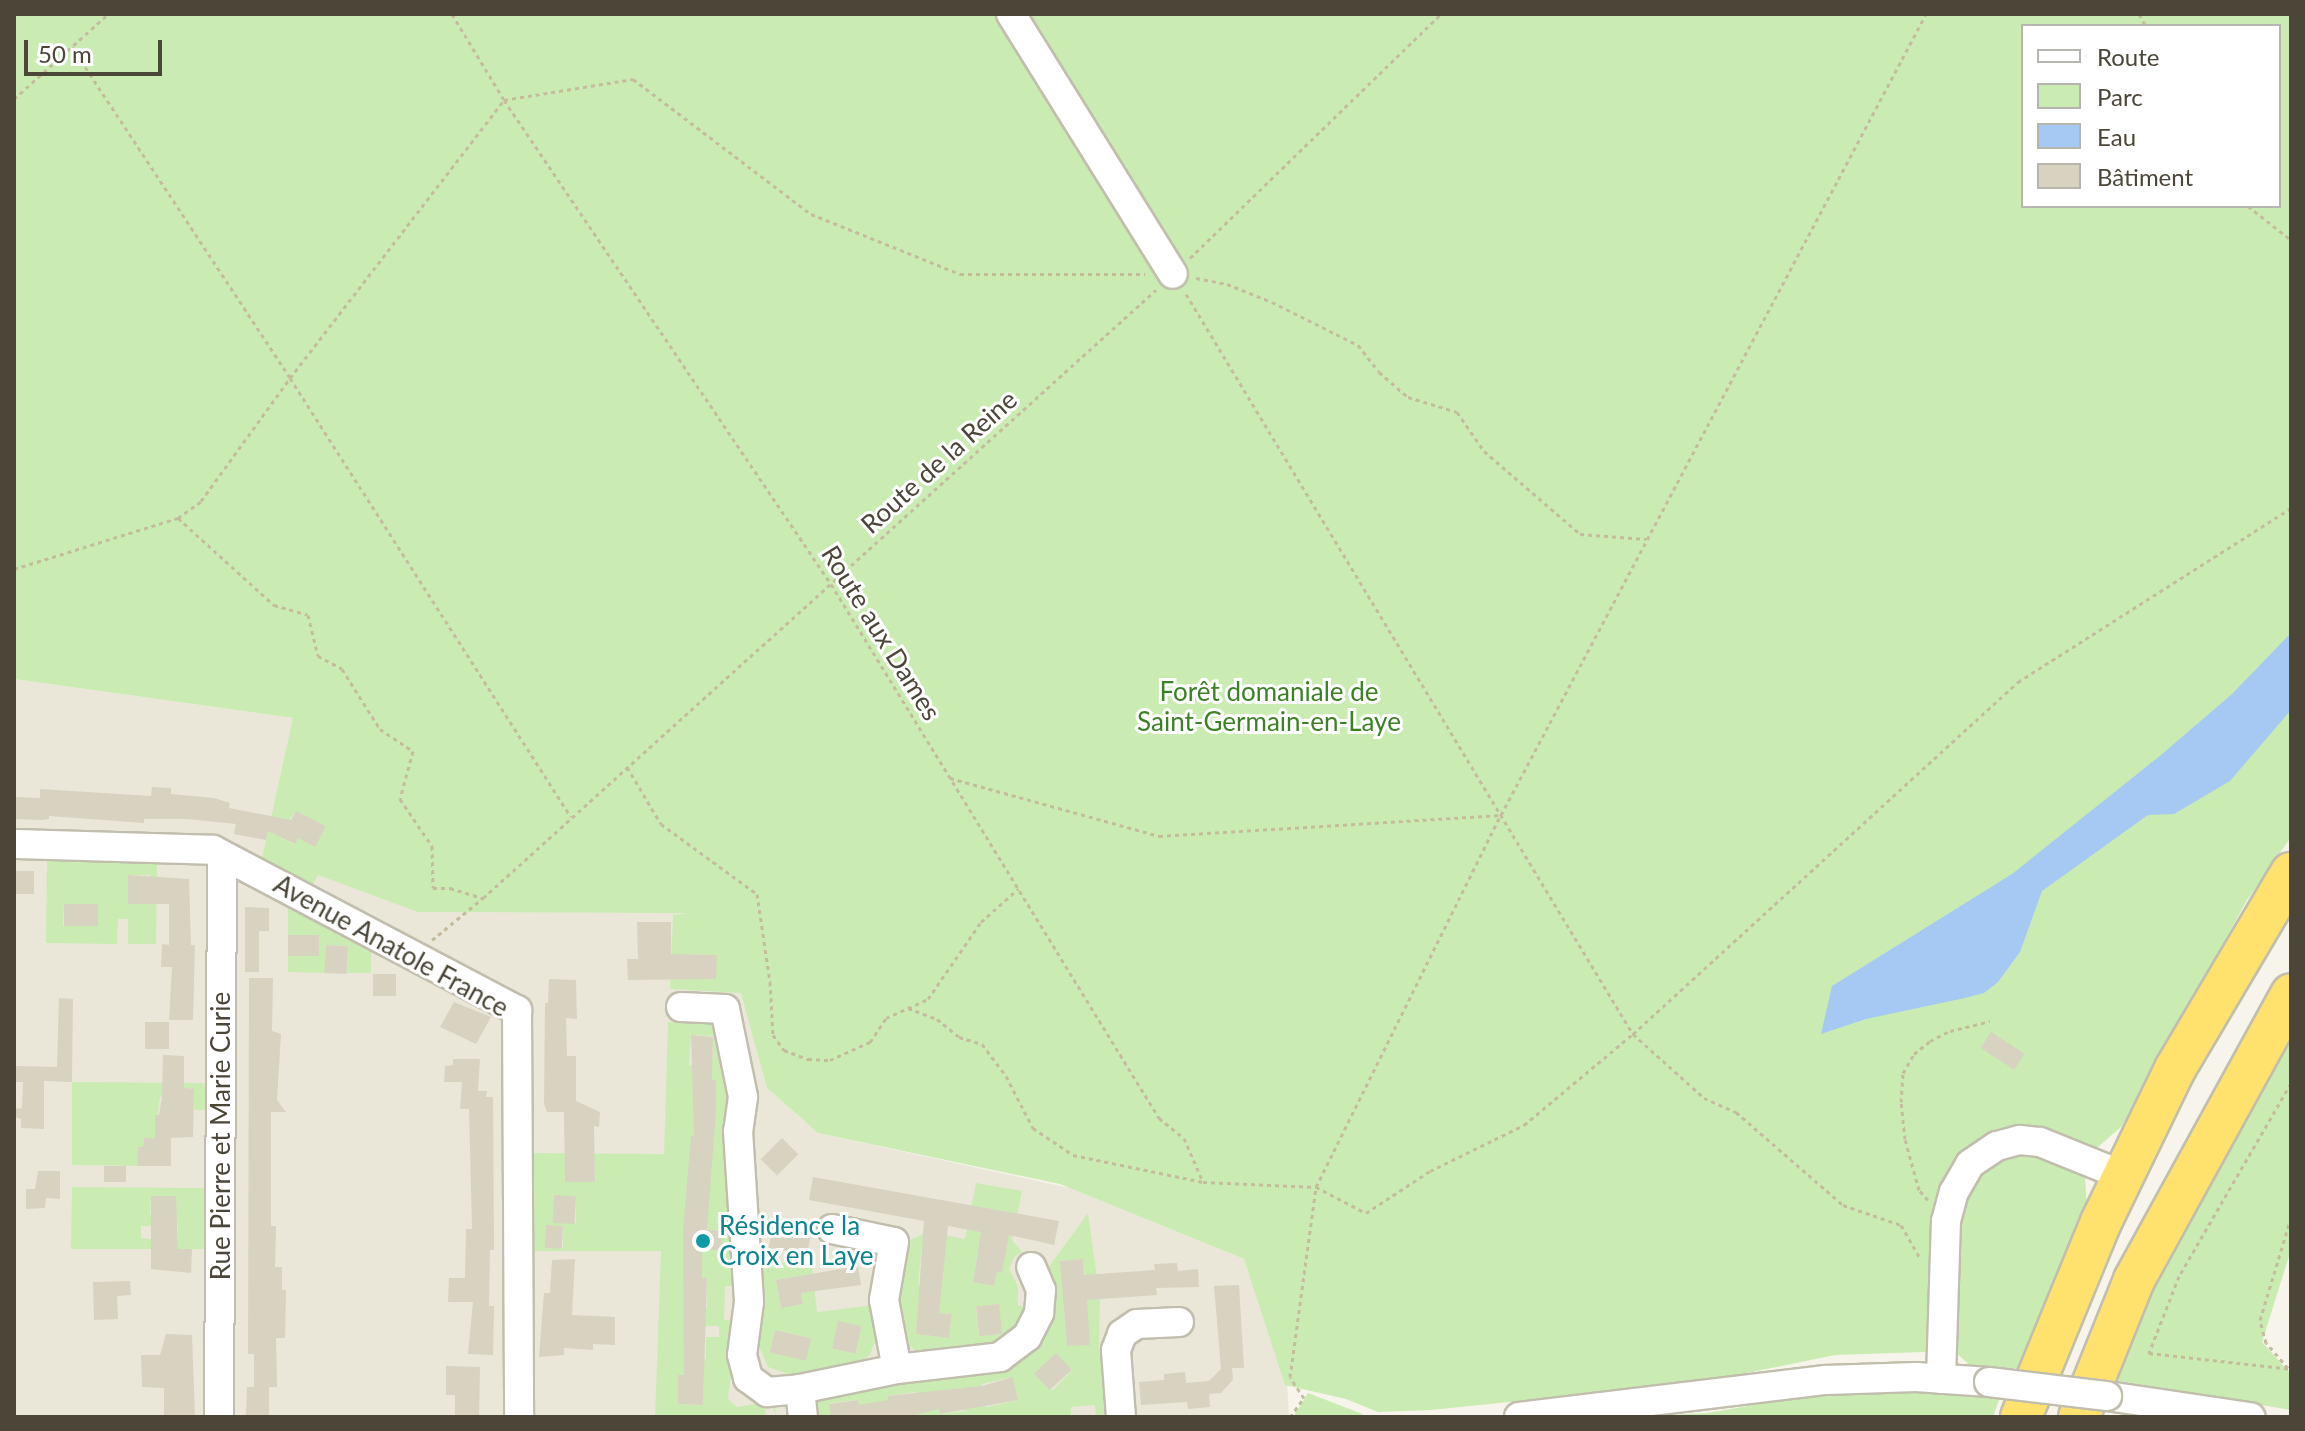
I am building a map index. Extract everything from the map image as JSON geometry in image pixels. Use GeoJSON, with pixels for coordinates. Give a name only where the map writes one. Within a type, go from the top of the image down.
{"type":"FeatureCollection","features":[{"type":"Feature","properties":{"kind":"highway"},"geometry":{"type":"LineString","coordinates":[[2021,1417],[2046,1352],[2175,1069],[2291,873]]}},
{"type":"Feature","properties":{"kind":"highway"},"geometry":{"type":"LineString","coordinates":[[2048,1417],[2125,1232],[2199,1080],[2291,923]]}},
{"type":"Feature","properties":{"kind":"highway"},"geometry":{"type":"LineString","coordinates":[[2093,1406],[2134,1280],[2291,994]]}},
{"type":"Feature","properties":{"kind":"street"},"geometry":{"type":"LineString","coordinates":[[1011,14],[1173,274]]}},
{"type":"Feature","properties":{"kind":"street","name":"Avenue Anatole France"},"geometry":{"type":"LineString","coordinates":[[14,844],[213,850],[517,1010],[519,1417]]}},
{"type":"Feature","properties":{"kind":"street","name":"Rue Pierre et Marie Curie"},"geometry":{"type":"LineString","coordinates":[[219,1417],[222,855]]}},
{"type":"Feature","properties":{"kind":"street"},"geometry":{"type":"LineString","coordinates":[[681,1007],[725,1009],[743,1097],[738,1131],[749,1302],[742,1355],[748,1378],[767,1392],[800,1389],[897,1369],[1000,1357],[1027,1337],[1039,1313],[1041,1290],[1031,1267]]}},
{"type":"Feature","properties":{"kind":"street"},"geometry":{"type":"LineString","coordinates":[[1941,1379],[1946,1221],[1954,1192],[1970,1164],[1997,1146],[2020,1140],[2040,1142],[2124,1176]]}},
{"type":"Feature","properties":{"kind":"street"},"geometry":{"type":"LineString","coordinates":[[832,1229],[894,1242],[884,1300],[897,1369]]}},
{"type":"Feature","properties":{"kind":"street"},"geometry":{"type":"LineString","coordinates":[[1121,1417],[1116,1350],[1122,1334],[1137,1324],[1179,1322]]}},
{"type":"Feature","properties":{"kind":"street"},"geometry":{"type":"LineString","coordinates":[[1519,1417],[1826,1380],[1941,1379],[1989,1382],[2093,1406],[2250,1417]]}},
{"type":"Feature","properties":{"kind":"street"},"geometry":{"type":"LineString","coordinates":[[800,1389],[803,1417]]}},
{"type":"Feature","properties":{"kind":"path"},"geometry":{"type":"LineString","coordinates":[[14,99],[108,14]]}},
{"type":"Feature","properties":{"kind":"path","name":"Route aux Dames"},"geometry":{"type":"LineString","coordinates":[[452,14],[504,100],[831,584],[1159,1118],[1184,1138],[1203,1182]]}},
{"type":"Feature","properties":{"kind":"path","name":"Route de la Reine"},"geometry":{"type":"LineString","coordinates":[[414,955],[483,898],[1173,274],[1441,14]]}},
{"type":"Feature","properties":{"kind":"path"},"geometry":{"type":"LineString","coordinates":[[1290,1417],[1304,1398],[1290,1377],[1316,1187],[1501,815],[1926,14]]}},
{"type":"Feature","properties":{"kind":"path"},"geometry":{"type":"LineString","coordinates":[[72,47],[290,378],[571,817]]}},
{"type":"Feature","properties":{"kind":"path"},"geometry":{"type":"LineString","coordinates":[[14,569],[178,518],[201,501],[290,378],[504,100],[633,79],[811,214],[960,274],[1173,274],[1227,284],[1358,345],[1379,372],[1408,397],[1457,412],[1484,451],[1580,534],[1646,539]]}},
{"type":"Feature","properties":{"kind":"path"},"geometry":{"type":"LineString","coordinates":[[2251,208],[2291,240]]}},
{"type":"Feature","properties":{"kind":"path"},"geometry":{"type":"LineString","coordinates":[[1173,274],[1633,1034],[1704,1098],[1736,1112],[1843,1205],[1901,1225],[1923,1263]]}},
{"type":"Feature","properties":{"kind":"path"},"geometry":{"type":"LineString","coordinates":[[908,1008],[937,1019],[959,1037],[982,1044],[1006,1076],[1033,1128],[1073,1155],[1203,1182],[1316,1187],[1366,1213],[1430,1171],[1524,1125],[1633,1034],[2018,682],[2291,508]]}},
{"type":"Feature","properties":{"kind":"path"},"geometry":{"type":"LineString","coordinates":[[178,518],[274,605],[308,615],[318,656],[342,669],[380,729],[413,751],[400,799],[432,846],[433,888],[450,888],[483,898]]}},
{"type":"Feature","properties":{"kind":"path"},"geometry":{"type":"LineString","coordinates":[[627,767],[661,824],[757,894],[770,982],[773,1035],[784,1050],[808,1059],[830,1060],[870,1042],[886,1018],[928,999],[981,922],[1019,889]]}},
{"type":"Feature","properties":{"kind":"path"},"geometry":{"type":"LineString","coordinates":[[950,778],[1159,836],[1501,815]]}},
{"type":"Feature","properties":{"kind":"path"},"geometry":{"type":"LineString","coordinates":[[1946,1221],[1919,1190],[1905,1139],[1901,1102],[1903,1073],[1914,1054],[1930,1041],[1950,1031],[1990,1021]]}},
{"type":"Feature","properties":{"kind":"path"},"geometry":{"type":"LineString","coordinates":[[2290,1368],[2149,1353],[2179,1276],[2291,1083]]}},
{"type":"Feature","properties":{"kind":"path"},"geometry":{"type":"LineString","coordinates":[[2290,1368],[2266,1343],[2260,1320],[2291,1217]]}},
{"type":"Feature","properties":{"kind":"shaded area"},"geometry":{"type":"Polygon","coordinates":[[[14,679],[293,718],[722,913],[767,1088],[818,1133],[1070,1188],[1244,1259],[1287,1383],[1289,1417],[14,1417],[14,679]]]}},
{"type":"Feature","properties":{"kind":"green space","name":"Forêt domaniale de Saint-Germain-en-Laye"},"geometry":{"type":"Polygon","coordinates":[[[14,14],[2291,14],[2291,837],[2247,900],[2122,1126],[2098,1147],[2085,1175],[2087,1210],[2020,1368],[1973,1368],[1954,1351],[1835,1355],[1703,1382],[1431,1410],[1378,1412],[1346,1399],[1285,1385],[1244,1259],[1060,1184],[818,1133],[767,1088],[741,993],[670,989],[673,915],[688,913],[418,912],[318,875],[311,888],[261,863],[293,718],[14,679],[14,14]],[[296,811],[278,836],[294,844],[298,838],[326,826],[296,811]],[[689,954],[688,978],[715,979],[716,955],[689,954]]]}},
{"type":"Feature","properties":{"kind":"green space"},"geometry":{"type":"Polygon","coordinates":[[[47,857],[157,861],[156,944],[128,944],[128,919],[118,919],[117,944],[46,943],[47,857]],[[129,875],[128,896],[149,904],[150,875],[129,875]],[[64,904],[63,926],[97,926],[97,904],[64,904]]]}},
{"type":"Feature","properties":{"kind":"green space"},"geometry":{"type":"Polygon","coordinates":[[[288,903],[371,945],[371,973],[347,973],[348,946],[326,945],[326,973],[288,972],[288,956],[318,956],[288,935],[288,903]]]}},
{"type":"Feature","properties":{"kind":"green space"},"geometry":{"type":"Polygon","coordinates":[[[2291,1012],[2291,1250],[2262,1342],[2291,1374],[2291,1410],[2102,1378],[2291,1012]]]}},
{"type":"Feature","properties":{"kind":"green space"},"geometry":{"type":"Polygon","coordinates":[[[668,1022],[719,1024],[731,1092],[740,1286],[725,1286],[724,1320],[738,1321],[728,1399],[737,1407],[761,1403],[775,1406],[776,1417],[773,1408],[765,1409],[766,1416],[760,1417],[655,1417],[661,1251],[531,1251],[532,1153],[664,1154],[668,1022]],[[691,1035],[689,1065],[712,1066],[713,1036],[691,1035]],[[695,1080],[695,1110],[716,1111],[716,1080],[695,1080]],[[691,1136],[690,1165],[712,1137],[691,1136]],[[565,1161],[565,1181],[595,1182],[595,1162],[565,1161]],[[687,1181],[685,1215],[709,1182],[687,1181]],[[554,1196],[554,1223],[576,1223],[576,1196],[554,1196]],[[546,1226],[546,1248],[563,1248],[563,1226],[546,1226]],[[684,1230],[683,1262],[702,1262],[702,1250],[722,1250],[722,1231],[684,1230]],[[707,1278],[684,1308],[707,1308],[707,1278]],[[684,1326],[684,1359],[706,1359],[706,1337],[719,1337],[719,1326],[684,1326]],[[679,1375],[678,1404],[703,1405],[704,1376],[679,1375]]]}},
{"type":"Feature","properties":{"kind":"green space"},"geometry":{"type":"Polygon","coordinates":[[[72,1082],[210,1083],[210,1110],[194,1110],[193,1089],[174,1088],[173,1097],[160,1097],[155,1138],[144,1138],[143,1147],[138,1147],[143,1166],[72,1165],[72,1082]]]}},
{"type":"Feature","properties":{"kind":"green space"},"geometry":{"type":"Polygon","coordinates":[[[976,1183],[1022,1191],[1012,1240],[1022,1252],[1015,1256],[1009,1269],[1018,1286],[1018,1305],[1030,1309],[1004,1344],[922,1355],[904,1342],[896,1296],[906,1242],[927,1232],[965,1239],[976,1183]],[[980,1208],[1006,1235],[1009,1212],[980,1208]],[[922,1246],[918,1285],[941,1287],[945,1248],[922,1246]],[[978,1250],[973,1282],[993,1286],[997,1271],[1002,1272],[978,1250]],[[998,1304],[976,1307],[979,1336],[1002,1334],[998,1304]],[[918,1311],[916,1334],[949,1338],[952,1314],[918,1311]]]}},
{"type":"Feature","properties":{"kind":"green space"},"geometry":{"type":"Polygon","coordinates":[[[72,1187],[210,1188],[210,1249],[71,1249],[72,1187]],[[151,1196],[150,1214],[158,1215],[158,1226],[141,1226],[141,1238],[178,1242],[178,1224],[173,1223],[176,1196],[151,1196]]]}},
{"type":"Feature","properties":{"kind":"green space"},"geometry":{"type":"Polygon","coordinates":[[[1088,1213],[1100,1299],[1099,1347],[1104,1348],[1109,1417],[1096,1417],[1095,1405],[1071,1407],[1071,1417],[907,1417],[919,1413],[915,1392],[887,1396],[888,1400],[860,1417],[857,1400],[830,1403],[831,1417],[812,1417],[818,1402],[831,1393],[991,1371],[1050,1298],[1048,1268],[1088,1213]],[[1083,1260],[1060,1261],[1086,1289],[1083,1260]],[[1064,1308],[1067,1346],[1090,1344],[1064,1308]],[[1055,1354],[1035,1374],[1052,1391],[1072,1370],[1055,1354]],[[1013,1377],[982,1384],[986,1407],[1018,1400],[1013,1377]],[[962,1388],[937,1392],[940,1414],[965,1411],[962,1388]]]}},
{"type":"Feature","properties":{"kind":"green space"},"geometry":{"type":"Polygon","coordinates":[[[759,1261],[812,1265],[817,1312],[874,1305],[876,1338],[870,1355],[855,1366],[791,1375],[768,1367],[758,1344],[762,1300],[759,1261]],[[798,1276],[776,1280],[781,1308],[803,1304],[798,1276]],[[838,1322],[833,1349],[856,1353],[861,1326],[838,1322]],[[775,1330],[770,1352],[806,1360],[810,1338],[775,1330]]]}},
{"type":"Feature","properties":{"kind":"green space"},"geometry":{"type":"Polygon","coordinates":[[[1913,1386],[2001,1394],[1993,1417],[1629,1417],[1708,1413],[1820,1393],[1913,1386]]]}},
{"type":"Feature","properties":{"kind":"green space"},"geometry":{"type":"Polygon","coordinates":[[[1308,1393],[1360,1413],[1366,1417],[1293,1417],[1308,1393]]]}},
{"type":"Feature","properties":{"kind":"water"},"geometry":{"type":"Polygon","coordinates":[[[2291,633],[2291,710],[2230,781],[2174,814],[2148,815],[2042,891],[2020,952],[1998,982],[1984,993],[1866,1019],[1821,1034],[1832,986],[2012,874],[2232,694],[2291,633]]]}},
{"type":"Feature","properties":{"kind":"building"},"geometry":{"type":"Polygon","coordinates":[[[152,787],[171,788],[171,794],[214,798],[230,803],[229,808],[291,820],[296,811],[326,826],[315,847],[298,838],[295,844],[268,831],[266,840],[234,834],[236,824],[188,819],[144,819],[144,823],[49,816],[49,819],[41,820],[14,819],[15,797],[40,798],[40,789],[151,796],[152,787]]]}},
{"type":"Feature","properties":{"kind":"building"},"geometry":{"type":"Polygon","coordinates":[[[14,871],[34,871],[34,894],[14,894],[14,871]]]}},
{"type":"Feature","properties":{"kind":"building"},"geometry":{"type":"Polygon","coordinates":[[[128,875],[189,879],[191,945],[195,945],[193,1020],[169,1020],[172,967],[161,967],[162,944],[169,945],[169,904],[128,904],[128,875]]]}},
{"type":"Feature","properties":{"kind":"building"},"geometry":{"type":"Polygon","coordinates":[[[64,904],[98,904],[98,926],[64,926],[64,904]]]}},
{"type":"Feature","properties":{"kind":"building"},"geometry":{"type":"Polygon","coordinates":[[[245,907],[269,908],[269,931],[259,931],[259,972],[245,972],[245,907]]]}},
{"type":"Feature","properties":{"kind":"building"},"geometry":{"type":"Polygon","coordinates":[[[637,922],[671,922],[671,954],[717,955],[716,979],[628,980],[627,959],[638,959],[637,922]]]}},
{"type":"Feature","properties":{"kind":"building"},"geometry":{"type":"Polygon","coordinates":[[[288,935],[319,935],[319,956],[288,956],[288,935]]]}},
{"type":"Feature","properties":{"kind":"building"},"geometry":{"type":"Polygon","coordinates":[[[326,945],[348,946],[347,974],[325,973],[326,945]]]}},
{"type":"Feature","properties":{"kind":"building"},"geometry":{"type":"Polygon","coordinates":[[[373,974],[396,974],[396,996],[373,996],[373,974]]]}},
{"type":"Feature","properties":{"kind":"building"},"geometry":{"type":"Polygon","coordinates":[[[249,978],[273,978],[272,1031],[281,1034],[277,1100],[286,1112],[271,1112],[271,1226],[276,1226],[275,1267],[282,1267],[282,1290],[286,1290],[285,1338],[276,1338],[277,1387],[269,1387],[269,1415],[246,1415],[247,1387],[254,1387],[254,1354],[248,1354],[249,978]]]}},
{"type":"Feature","properties":{"kind":"building"},"geometry":{"type":"Polygon","coordinates":[[[549,979],[576,980],[577,1019],[566,1018],[567,1056],[576,1056],[576,1101],[600,1112],[599,1127],[594,1126],[595,1182],[565,1182],[564,1112],[547,1112],[544,1104],[545,1003],[548,1003],[549,979]]]}},
{"type":"Feature","properties":{"kind":"building"},"geometry":{"type":"Polygon","coordinates":[[[59,998],[73,999],[72,1082],[44,1081],[44,1129],[21,1128],[21,1119],[14,1117],[14,1109],[22,1108],[23,1082],[14,1082],[14,1066],[57,1067],[59,998]]]}},
{"type":"Feature","properties":{"kind":"building"},"geometry":{"type":"Polygon","coordinates":[[[454,1002],[491,1017],[476,1044],[440,1027],[454,1002]]]}},
{"type":"Feature","properties":{"kind":"building"},"geometry":{"type":"Polygon","coordinates":[[[145,1022],[169,1022],[169,1049],[145,1049],[145,1022]]]}},
{"type":"Feature","properties":{"kind":"building"},"geometry":{"type":"Polygon","coordinates":[[[1991,1032],[2025,1054],[2014,1070],[1981,1048],[1991,1032]]]}},
{"type":"Feature","properties":{"kind":"building"},"geometry":{"type":"Polygon","coordinates":[[[691,1035],[713,1037],[712,1080],[716,1080],[716,1111],[707,1230],[722,1231],[722,1250],[702,1250],[702,1278],[707,1278],[703,1405],[678,1404],[678,1375],[684,1375],[683,1230],[691,1136],[694,1136],[691,1035]]]}},
{"type":"Feature","properties":{"kind":"building"},"geometry":{"type":"Polygon","coordinates":[[[163,1055],[184,1056],[184,1088],[194,1089],[193,1137],[171,1138],[171,1166],[137,1166],[138,1147],[143,1147],[144,1138],[155,1138],[155,1115],[159,1115],[162,1097],[163,1055]]]}},
{"type":"Feature","properties":{"kind":"building"},"geometry":{"type":"Polygon","coordinates":[[[453,1059],[480,1059],[478,1091],[487,1091],[486,1097],[493,1097],[494,1250],[490,1250],[489,1306],[494,1306],[493,1355],[468,1354],[473,1302],[448,1302],[449,1278],[465,1278],[466,1229],[472,1229],[469,1109],[460,1109],[462,1082],[444,1082],[445,1066],[453,1065],[453,1059]]]}},
{"type":"Feature","properties":{"kind":"building","name":"Résidence la Croix en Laye"},"geometry":{"type":"Polygon","coordinates":[[[782,1138],[798,1154],[777,1175],[761,1159],[782,1138]]]}},
{"type":"Feature","properties":{"kind":"building"},"geometry":{"type":"Polygon","coordinates":[[[104,1166],[126,1166],[126,1182],[104,1182],[104,1166]]]}},
{"type":"Feature","properties":{"kind":"building"},"geometry":{"type":"Polygon","coordinates":[[[38,1171],[60,1171],[60,1199],[46,1198],[45,1208],[26,1209],[26,1189],[35,1189],[38,1171]]]}},
{"type":"Feature","properties":{"kind":"building"},"geometry":{"type":"Polygon","coordinates":[[[813,1177],[1059,1221],[1054,1245],[1009,1235],[1002,1273],[997,1271],[994,1286],[973,1282],[981,1232],[948,1226],[939,1313],[952,1314],[949,1338],[916,1334],[924,1221],[809,1200],[813,1177]]]}},
{"type":"Feature","properties":{"kind":"building"},"geometry":{"type":"Polygon","coordinates":[[[554,1195],[576,1196],[575,1224],[553,1223],[554,1195]]]}},
{"type":"Feature","properties":{"kind":"building"},"geometry":{"type":"Polygon","coordinates":[[[151,1196],[176,1196],[178,1249],[192,1249],[191,1273],[151,1269],[151,1196]]]}},
{"type":"Feature","properties":{"kind":"building","name":"Résidence la Croix en Laye"},"geometry":{"type":"Polygon","coordinates":[[[773,1224],[811,1231],[807,1254],[769,1248],[773,1224]]]}},
{"type":"Feature","properties":{"kind":"building"},"geometry":{"type":"Polygon","coordinates":[[[546,1225],[563,1226],[562,1249],[545,1248],[546,1225]]]}},
{"type":"Feature","properties":{"kind":"building"},"geometry":{"type":"Polygon","coordinates":[[[575,1259],[572,1315],[615,1317],[615,1345],[593,1344],[593,1350],[564,1348],[564,1355],[539,1357],[544,1293],[550,1293],[552,1260],[575,1259]]]}},
{"type":"Feature","properties":{"kind":"building"},"geometry":{"type":"Polygon","coordinates":[[[1083,1259],[1084,1275],[1155,1270],[1154,1264],[1177,1263],[1178,1271],[1198,1269],[1199,1287],[1156,1288],[1157,1295],[1087,1300],[1090,1345],[1067,1346],[1060,1261],[1083,1259]]]}},
{"type":"Feature","properties":{"kind":"building"},"geometry":{"type":"Polygon","coordinates":[[[858,1266],[861,1285],[801,1293],[803,1304],[781,1308],[776,1280],[858,1266]]]}},
{"type":"Feature","properties":{"kind":"building"},"geometry":{"type":"Polygon","coordinates":[[[130,1281],[131,1295],[117,1296],[118,1319],[94,1320],[93,1282],[130,1281]]]}},
{"type":"Feature","properties":{"kind":"building"},"geometry":{"type":"Polygon","coordinates":[[[1239,1285],[1244,1368],[1232,1368],[1233,1380],[1221,1393],[1209,1394],[1210,1407],[1188,1409],[1187,1402],[1141,1405],[1139,1382],[1164,1380],[1164,1374],[1185,1372],[1186,1383],[1209,1381],[1221,1369],[1214,1286],[1239,1285]]]}},
{"type":"Feature","properties":{"kind":"building"},"geometry":{"type":"Polygon","coordinates":[[[999,1304],[1002,1334],[979,1336],[976,1306],[999,1304]]]}},
{"type":"Feature","properties":{"kind":"building","name":"Résidence la Croix en Laye"},"geometry":{"type":"Polygon","coordinates":[[[838,1321],[861,1326],[856,1353],[832,1348],[838,1321]]]}},
{"type":"Feature","properties":{"kind":"building","name":"Résidence la Croix en Laye"},"geometry":{"type":"Polygon","coordinates":[[[775,1330],[811,1338],[806,1361],[770,1352],[775,1330]]]}},
{"type":"Feature","properties":{"kind":"building"},"geometry":{"type":"Polygon","coordinates":[[[166,1334],[192,1335],[195,1417],[164,1417],[164,1388],[142,1387],[141,1355],[160,1355],[166,1334]]]}},
{"type":"Feature","properties":{"kind":"building"},"geometry":{"type":"Polygon","coordinates":[[[1056,1353],[1072,1370],[1050,1390],[1034,1373],[1056,1353]]]}},
{"type":"Feature","properties":{"kind":"building"},"geometry":{"type":"Polygon","coordinates":[[[446,1366],[480,1367],[479,1417],[455,1417],[455,1395],[446,1395],[446,1366]]]}},
{"type":"Feature","properties":{"kind":"building"},"geometry":{"type":"Polygon","coordinates":[[[1013,1377],[1018,1400],[940,1414],[939,1409],[907,1417],[831,1417],[829,1404],[858,1400],[859,1405],[888,1400],[887,1396],[982,1386],[1013,1377]]]}},
{"type":"Feature","properties":{"kind":"place","name":"Résidence la Croix en Laye"},"geometry":{"type":"Point","coordinates":[703,1241]}}]}
